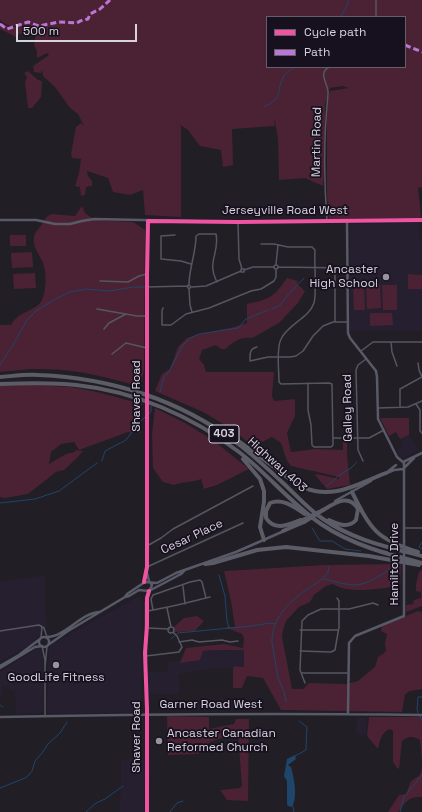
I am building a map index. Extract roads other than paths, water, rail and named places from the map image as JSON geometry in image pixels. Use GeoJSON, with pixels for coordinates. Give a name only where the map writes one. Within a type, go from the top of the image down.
{"type":"FeatureCollection","features":[{"type":"Feature","properties":{"kind":"highway","name":"Highway 403"},"geometry":{"type":"LineString","coordinates":[[0,377],[38,375],[97,381],[121,386],[154,397],[198,418],[241,446],[323,519],[345,532],[372,542],[422,555]]}},
{"type":"Feature","properties":{"kind":"highway","name":"Highway 403"},"geometry":{"type":"LineString","coordinates":[[0,384],[30,382],[75,384],[95,387],[153,404],[198,425],[239,452],[300,508],[320,524],[364,547],[422,564]]}},
{"type":"Feature","properties":{"kind":"highway"},"geometry":{"type":"LineString","coordinates":[[198,418],[217,427],[240,442],[296,484],[314,491],[339,491],[386,473]]}},
{"type":"Feature","properties":{"kind":"highway"},"geometry":{"type":"LineString","coordinates":[[198,425],[239,455],[260,479],[264,496],[260,527],[264,540]]}},
{"type":"Feature","properties":{"kind":"highway"},"geometry":{"type":"LineString","coordinates":[[282,483],[324,517],[338,524],[349,526],[354,523],[358,509],[354,503],[346,500],[338,502],[323,509],[303,521],[283,531]]}},
{"type":"Feature","properties":{"kind":"highway"},"geometry":{"type":"LineString","coordinates":[[352,492],[367,522],[383,538],[391,543],[422,555]]}},
{"type":"Feature","properties":{"kind":"highway"},"geometry":{"type":"LineString","coordinates":[[303,521],[280,526],[273,525],[266,518],[266,510],[270,503],[279,501],[283,502],[320,524]]}},
{"type":"Feature","properties":{"kind":"highway"},"geometry":{"type":"LineString","coordinates":[[205,564],[257,550],[286,547],[369,556],[422,564]]}},
{"type":"Feature","properties":{"kind":"main road","name":"Jerseyville Road West"},"geometry":{"type":"LineString","coordinates":[[0,220],[36,220],[55,224],[70,224],[82,220],[94,219],[238,222],[422,220]]}},
{"type":"Feature","properties":{"kind":"main road","name":"Shaver Road"},"geometry":{"type":"LineString","coordinates":[[146,628],[148,590],[152,585],[149,582],[147,569],[148,221]]}},
{"type":"Feature","properties":{"kind":"main road"},"geometry":{"type":"LineString","coordinates":[[347,221],[349,335],[375,368],[377,373],[378,418],[397,457],[402,462]]}},
{"type":"Feature","properties":{"kind":"main road"},"geometry":{"type":"LineString","coordinates":[[323,509],[386,473],[404,468],[414,458],[422,453]]}},
{"type":"Feature","properties":{"kind":"main road"},"geometry":{"type":"LineString","coordinates":[[397,457],[397,464],[404,476]]}},
{"type":"Feature","properties":{"kind":"main road"},"geometry":{"type":"LineString","coordinates":[[386,473],[397,464],[414,458]]}},
{"type":"Feature","properties":{"kind":"main road","name":"Hamilton Drive"},"geometry":{"type":"LineString","coordinates":[[348,713],[349,646],[352,638],[404,616],[404,468],[402,462]]}},
{"type":"Feature","properties":{"kind":"main road"},"geometry":{"type":"LineString","coordinates":[[125,597],[127,594],[144,583],[156,583],[176,573],[205,564],[283,531]]}},
{"type":"Feature","properties":{"kind":"main road","name":"Shaver Road"},"geometry":{"type":"LineString","coordinates":[[144,583],[147,569]]}},
{"type":"Feature","properties":{"kind":"main road"},"geometry":{"type":"LineString","coordinates":[[0,667],[40,639],[55,636],[83,619],[99,612],[138,590],[148,590],[181,574],[184,571]]}},
{"type":"Feature","properties":{"kind":"main road"},"geometry":{"type":"LineString","coordinates":[[144,583],[142,587],[148,590]]}},
{"type":"Feature","properties":{"kind":"main road","name":"Shaver Road"},"geometry":{"type":"LineString","coordinates":[[147,812],[147,714],[145,651],[148,590]]}},
{"type":"Feature","properties":{"kind":"main road"},"geometry":{"type":"LineString","coordinates":[[0,667],[35,647],[48,645],[99,612]]}},
{"type":"Feature","properties":{"kind":"main road"},"geometry":{"type":"LineString","coordinates":[[47,637],[49,640],[48,645]]}},
{"type":"Feature","properties":{"kind":"main road"},"geometry":{"type":"LineString","coordinates":[[40,639],[39,643],[42,646]]}},
{"type":"Feature","properties":{"kind":"main road","name":"Shaver Road"},"geometry":{"type":"LineString","coordinates":[[145,651],[145,662]]}},
{"type":"Feature","properties":{"kind":"main road","name":"Garner Road West"},"geometry":{"type":"LineString","coordinates":[[0,717],[147,714],[348,713],[422,715]]}},
{"type":"Feature","properties":{"kind":"street"},"geometry":{"type":"LineString","coordinates":[[376,0],[376,16]]}},
{"type":"Feature","properties":{"kind":"street","name":"Martin Road"},"geometry":{"type":"LineString","coordinates":[[327,221],[326,104],[328,90],[323,75],[324,70],[328,68]]}},
{"type":"Feature","properties":{"kind":"street"},"geometry":{"type":"LineString","coordinates":[[238,222],[239,259],[242,270]]}},
{"type":"Feature","properties":{"kind":"street"},"geometry":{"type":"LineString","coordinates":[[188,286],[196,244],[196,236],[199,234],[216,234],[216,248],[212,267],[213,274],[217,282]]}},
{"type":"Feature","properties":{"kind":"street"},"geometry":{"type":"LineString","coordinates":[[175,236],[161,236],[161,259],[181,261],[191,264]]}},
{"type":"Feature","properties":{"kind":"street"},"geometry":{"type":"LineString","coordinates":[[261,244],[288,247],[312,247],[315,250],[315,298],[309,311],[282,336],[279,358],[280,383],[308,383],[329,383],[332,384],[333,445],[331,447],[314,448],[312,445],[311,425],[308,410],[308,383]]}},
{"type":"Feature","properties":{"kind":"street"},"geometry":{"type":"LineString","coordinates":[[163,308],[162,325],[171,325],[186,314],[222,304],[251,291],[261,289],[274,281],[276,277],[278,245]]}},
{"type":"Feature","properties":{"kind":"street"},"geometry":{"type":"LineString","coordinates":[[190,288],[206,286],[242,270],[253,267],[348,268]]}},
{"type":"Feature","properties":{"kind":"street"},"geometry":{"type":"LineString","coordinates":[[335,268],[335,322]]}},
{"type":"Feature","properties":{"kind":"street"},"geometry":{"type":"LineString","coordinates":[[100,281],[128,282],[147,274]]}},
{"type":"Feature","properties":{"kind":"street"},"geometry":{"type":"LineString","coordinates":[[147,287],[188,286],[190,288],[190,305],[192,312]]}},
{"type":"Feature","properties":{"kind":"street"},"geometry":{"type":"LineString","coordinates":[[97,309],[147,316]]}},
{"type":"Feature","properties":{"kind":"street"},"geometry":{"type":"LineString","coordinates":[[104,329],[109,323],[126,314]]}},
{"type":"Feature","properties":{"kind":"street"},"geometry":{"type":"LineString","coordinates":[[257,347],[251,349],[250,361],[257,361],[268,357],[292,357],[300,354],[313,336],[322,327],[335,322],[348,322]]}},
{"type":"Feature","properties":{"kind":"street"},"geometry":{"type":"LineString","coordinates":[[361,351],[373,342],[422,342]]}},
{"type":"Feature","properties":{"kind":"street"},"geometry":{"type":"LineString","coordinates":[[391,342],[392,352],[397,366]]}},
{"type":"Feature","properties":{"kind":"street"},"geometry":{"type":"LineString","coordinates":[[112,354],[126,343],[147,348]]}},
{"type":"Feature","properties":{"kind":"street","name":"Galley Road"},"geometry":{"type":"LineString","coordinates":[[363,461],[358,450],[357,438],[356,368],[367,358]]}},
{"type":"Feature","properties":{"kind":"street"},"geometry":{"type":"LineString","coordinates":[[400,407],[400,389],[422,377],[418,363]]}},
{"type":"Feature","properties":{"kind":"street"},"geometry":{"type":"LineString","coordinates":[[378,408],[410,407],[422,401]]}},
{"type":"Feature","properties":{"kind":"street"},"geometry":{"type":"LineString","coordinates":[[416,404],[420,410],[420,430],[422,432]]}},
{"type":"Feature","properties":{"kind":"street"},"geometry":{"type":"LineString","coordinates":[[333,438],[369,438],[384,430]]}},
{"type":"Feature","properties":{"kind":"street"},"geometry":{"type":"LineString","coordinates":[[147,546],[161,538],[172,529],[253,486]]}},
{"type":"Feature","properties":{"kind":"street","name":"Cesar Place"},"geometry":{"type":"LineString","coordinates":[[147,569],[243,523]]}},
{"type":"Feature","properties":{"kind":"street"},"geometry":{"type":"LineString","coordinates":[[404,528],[422,528]]}},
{"type":"Feature","properties":{"kind":"street"},"geometry":{"type":"LineString","coordinates":[[153,610],[152,596],[201,580],[206,598]]}},
{"type":"Feature","properties":{"kind":"street"},"geometry":{"type":"LineString","coordinates":[[183,585],[185,604]]}},
{"type":"Feature","properties":{"kind":"street"},"geometry":{"type":"LineString","coordinates":[[147,611],[185,604],[210,597]]}},
{"type":"Feature","properties":{"kind":"street"},"geometry":{"type":"LineString","coordinates":[[300,652],[334,651],[336,648],[336,637],[338,630],[339,601],[337,598]]}},
{"type":"Feature","properties":{"kind":"street"},"geometry":{"type":"LineString","coordinates":[[305,683],[301,673],[301,622],[308,615],[321,609],[349,609],[373,603],[378,605]]}},
{"type":"Feature","properties":{"kind":"street"},"geometry":{"type":"LineString","coordinates":[[146,656],[177,653],[182,648],[177,636],[173,632],[169,632],[170,628],[167,608]]}},
{"type":"Feature","properties":{"kind":"street"},"geometry":{"type":"LineString","coordinates":[[0,631],[39,625],[42,627],[47,637]]}},
{"type":"Feature","properties":{"kind":"street"},"geometry":{"type":"LineString","coordinates":[[40,639],[42,627]]}},
{"type":"Feature","properties":{"kind":"street"},"geometry":{"type":"LineString","coordinates":[[146,628],[174,628],[173,632]]}},
{"type":"Feature","properties":{"kind":"street"},"geometry":{"type":"LineString","coordinates":[[300,630],[338,630]]}},
{"type":"Feature","properties":{"kind":"street"},"geometry":{"type":"LineString","coordinates":[[179,642],[192,640],[199,642],[222,640],[230,642],[238,641]]}},
{"type":"Feature","properties":{"kind":"street"},"geometry":{"type":"LineString","coordinates":[[45,669],[47,658],[46,651],[48,645]]}},
{"type":"Feature","properties":{"kind":"street"},"geometry":{"type":"LineString","coordinates":[[42,646],[45,669],[45,716]]}},
{"type":"Feature","properties":{"kind":"street"},"geometry":{"type":"LineString","coordinates":[[301,673],[348,673]]}},
{"type":"Feature","properties":{"kind":"water"},"geometry":{"type":"Polygon","coordinates":[[[295,755],[296,759],[288,765],[291,767],[295,787],[295,798],[292,807],[288,806],[287,804],[287,781],[284,776],[287,759],[295,755]]]}},
{"type":"Feature","properties":{"kind":"waterway"},"geometry":{"type":"LineString","coordinates":[[341,16],[349,0]]}},
{"type":"Feature","properties":{"kind":"waterway"},"geometry":{"type":"LineString","coordinates":[[264,107],[275,100],[284,76],[293,68]]}},
{"type":"Feature","properties":{"kind":"waterway"},"geometry":{"type":"LineString","coordinates":[[272,309],[280,305],[304,278]]}},
{"type":"Feature","properties":{"kind":"waterway"},"geometry":{"type":"LineString","coordinates":[[0,365],[27,320],[36,311],[59,297],[70,292],[86,289],[110,291],[133,287],[146,287]]}},
{"type":"Feature","properties":{"kind":"waterway"},"geometry":{"type":"LineString","coordinates":[[160,392],[164,377],[168,373],[183,345],[190,338],[199,334],[238,328],[246,319],[268,310]]}},
{"type":"Feature","properties":{"kind":"waterway"},"geometry":{"type":"LineString","coordinates":[[148,414],[151,412],[151,406]]}},
{"type":"Feature","properties":{"kind":"waterway"},"geometry":{"type":"LineString","coordinates":[[140,422],[145,417]]}},
{"type":"Feature","properties":{"kind":"waterway"},"geometry":{"type":"LineString","coordinates":[[102,461],[105,451],[126,440],[138,424]]}},
{"type":"Feature","properties":{"kind":"waterway"},"geometry":{"type":"LineString","coordinates":[[327,486],[357,462]]}},
{"type":"Feature","properties":{"kind":"waterway"},"geometry":{"type":"LineString","coordinates":[[0,503],[35,499],[59,491],[97,463]]}},
{"type":"Feature","properties":{"kind":"waterway"},"geometry":{"type":"LineString","coordinates":[[312,528],[320,541],[332,541],[345,549],[361,551]]}},
{"type":"Feature","properties":{"kind":"waterway"},"geometry":{"type":"LineString","coordinates":[[422,542],[419,547],[422,549]]}},
{"type":"Feature","properties":{"kind":"waterway"},"geometry":{"type":"LineString","coordinates":[[324,579],[349,585],[360,584],[376,578],[395,566]]}},
{"type":"Feature","properties":{"kind":"waterway"},"geometry":{"type":"LineString","coordinates":[[286,702],[284,692],[278,678],[272,643],[274,627],[287,606],[299,595],[324,578],[329,567]]}},
{"type":"Feature","properties":{"kind":"waterway"},"geometry":{"type":"LineString","coordinates":[[219,575],[225,596],[229,628]]}},
{"type":"Feature","properties":{"kind":"waterway"},"geometry":{"type":"LineString","coordinates":[[177,634],[270,623],[275,624]]}},
{"type":"Feature","properties":{"kind":"waterway"},"geometry":{"type":"LineString","coordinates":[[171,639],[175,635]]}},
{"type":"Feature","properties":{"kind":"waterway"},"geometry":{"type":"LineString","coordinates":[[418,713],[418,697],[422,697]]}},
{"type":"Feature","properties":{"kind":"waterway"},"geometry":{"type":"LineString","coordinates":[[420,716],[422,721]]}},
{"type":"Feature","properties":{"kind":"waterway"},"geometry":{"type":"LineString","coordinates":[[295,756],[306,750],[307,727],[299,721]]}},
{"type":"Feature","properties":{"kind":"waterway"},"geometry":{"type":"LineString","coordinates":[[0,788],[29,775],[35,761],[48,744],[60,733],[67,722]]}},
{"type":"Feature","properties":{"kind":"waterway"},"geometry":{"type":"LineString","coordinates":[[400,812],[404,797],[422,775]]}},
{"type":"Feature","properties":{"kind":"waterway"},"geometry":{"type":"LineString","coordinates":[[86,812],[96,803],[105,799],[123,786]]}},
{"type":"Feature","properties":{"kind":"waterway"},"geometry":{"type":"LineString","coordinates":[[170,812],[177,803],[183,801]]}},
{"type":"Feature","properties":{"kind":"waterway"},"geometry":{"type":"LineString","coordinates":[[293,806],[294,812]]}},
{"type":"Feature","properties":{"kind":"place","name":"Ancaster High School"},"geometry":{"type":"Point","coordinates":[386,277]}},
{"type":"Feature","properties":{"kind":"place","name":"GoodLife Fitness"},"geometry":{"type":"Point","coordinates":[56,665]}},
{"type":"Feature","properties":{"kind":"place","name":"Ancaster Canadian Reformed Church"},"geometry":{"type":"Point","coordinates":[159,741]}}]}
